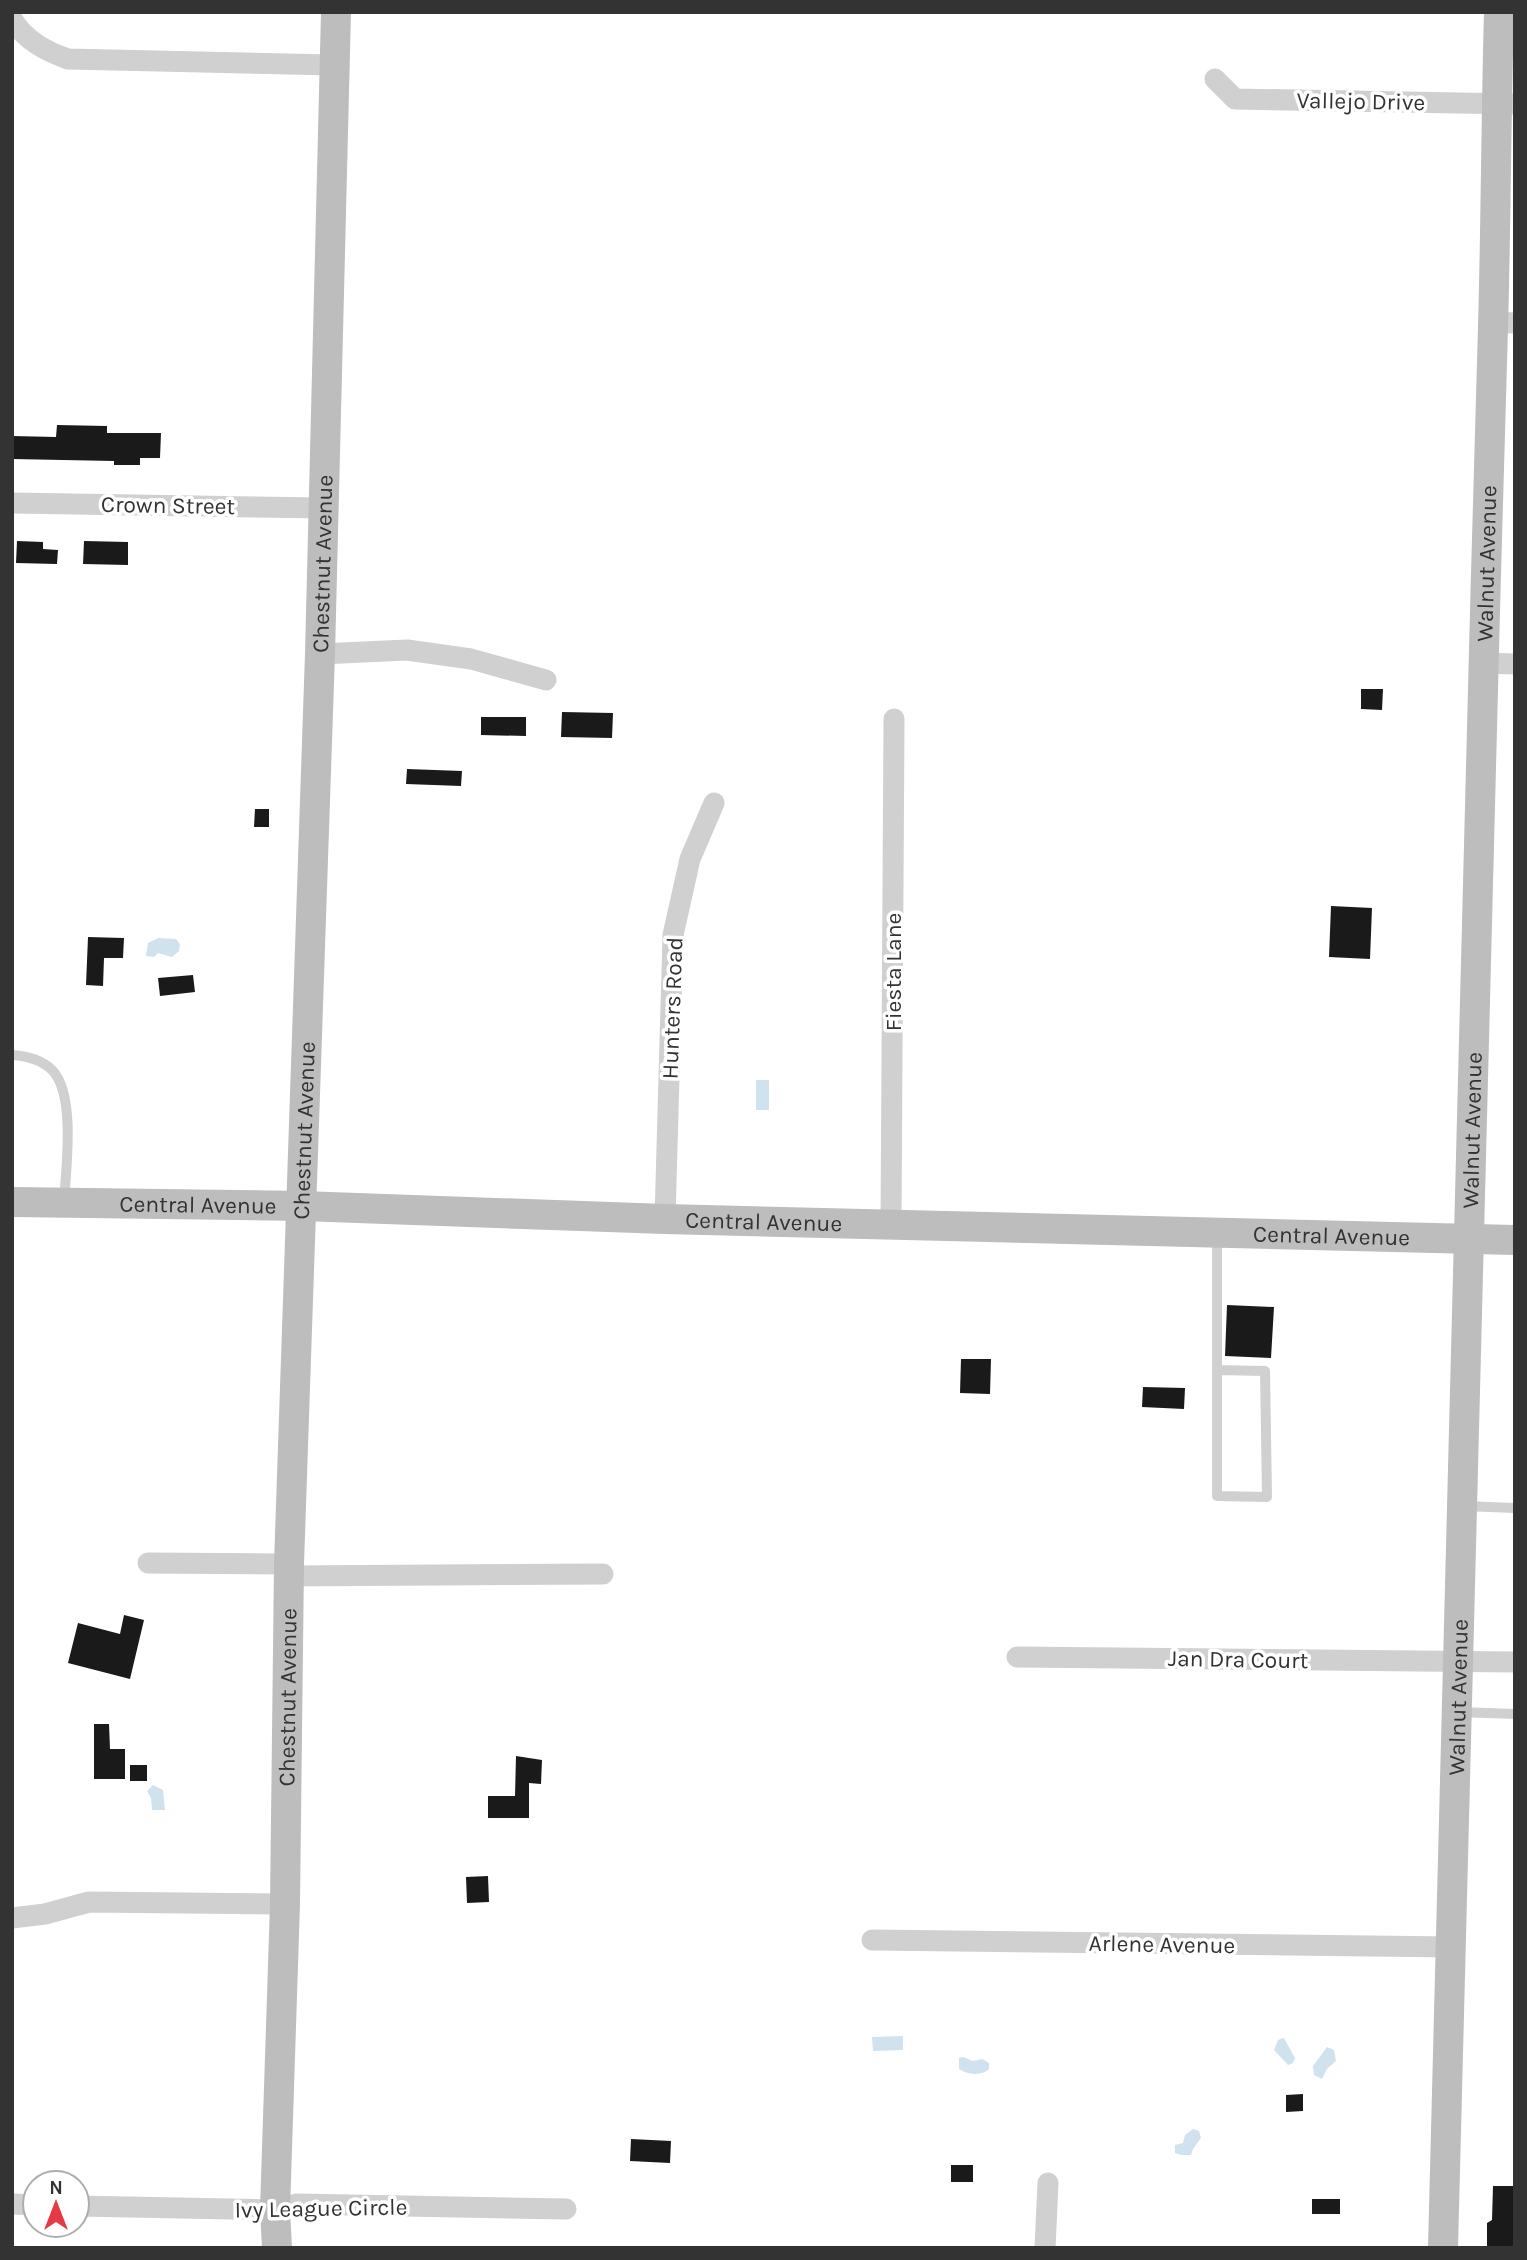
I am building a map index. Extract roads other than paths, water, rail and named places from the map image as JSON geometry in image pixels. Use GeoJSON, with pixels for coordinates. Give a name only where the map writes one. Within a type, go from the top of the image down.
{"type":"FeatureCollection","features":[{"type":"Feature","properties":{"kind":"street","name":"Chestnut Avenue"},"geometry":{"type":"LineString","coordinates":[[277,2248],[275,2210],[285,1904],[289,1570],[320,654],[335,12]]}},
{"type":"Feature","properties":{"kind":"street","name":"Walnut Avenue"},"geometry":{"type":"LineString","coordinates":[[1443,2248],[1471,1240],[1482,663],[1504,323],[1505,104],[1499,12]]}},
{"type":"Feature","properties":{"kind":"street"},"geometry":{"type":"LineString","coordinates":[[12,19],[38,46],[68,59],[334,65]]}},
{"type":"Feature","properties":{"kind":"street","name":"Vallejo Drive"},"geometry":{"type":"LineString","coordinates":[[1215,79],[1235,99],[1505,104]]}},
{"type":"Feature","properties":{"kind":"street","name":"Crown Street"},"geometry":{"type":"LineString","coordinates":[[12,503],[324,508]]}},
{"type":"Feature","properties":{"kind":"street"},"geometry":{"type":"LineString","coordinates":[[320,654],[407,650],[471,659],[546,680]]}},
{"type":"Feature","properties":{"kind":"street"},"geometry":{"type":"LineString","coordinates":[[1482,663],[1515,664]]}},
{"type":"Feature","properties":{"kind":"street","name":"Fiesta Lane"},"geometry":{"type":"LineString","coordinates":[[891,1224],[894,719]]}},
{"type":"Feature","properties":{"kind":"street","name":"Hunters Road"},"geometry":{"type":"LineString","coordinates":[[666,1219],[673,935],[690,859],[714,803]]}},
{"type":"Feature","properties":{"kind":"street","name":"Central Avenue"},"geometry":{"type":"LineString","coordinates":[[12,1202],[302,1206],[666,1219],[1515,1240]]}},
{"type":"Feature","properties":{"kind":"street"},"geometry":{"type":"LineString","coordinates":[[148,1563],[289,1570],[603,1574]]}},
{"type":"Feature","properties":{"kind":"street","name":"Jan Dra Court"},"geometry":{"type":"LineString","coordinates":[[1017,1657],[1515,1662]]}},
{"type":"Feature","properties":{"kind":"street"},"geometry":{"type":"LineString","coordinates":[[12,1918],[45,1914],[89,1902],[285,1904]]}},
{"type":"Feature","properties":{"kind":"street","name":"Arlene Avenue"},"geometry":{"type":"LineString","coordinates":[[872,1940],[1452,1947]]}},
{"type":"Feature","properties":{"kind":"street"},"geometry":{"type":"LineString","coordinates":[[1045,2248],[1048,2183]]}},
{"type":"Feature","properties":{"kind":"street","name":"Ivy League Circle"},"geometry":{"type":"LineString","coordinates":[[91,2206],[275,2210],[298,2204],[566,2209]]}},
{"type":"Feature","properties":{"kind":"lane"},"geometry":{"type":"LineString","coordinates":[[12,1055],[36,1059],[53,1071],[66,1099],[64,1202]]}},
{"type":"Feature","properties":{"kind":"lane"},"geometry":{"type":"LineString","coordinates":[[1217,1232],[1217,1370],[1217,1496],[1267,1497],[1265,1371],[1217,1370]]}},
{"type":"Feature","properties":{"kind":"lane"},"geometry":{"type":"LineString","coordinates":[[1464,1506],[1515,1508]]}},
{"type":"Feature","properties":{"kind":"lane"},"geometry":{"type":"LineString","coordinates":[[1459,1712],[1515,1714]]}},
{"type":"Feature","properties":{"kind":"water"},"geometry":{"type":"Polygon","coordinates":[[[158,938],[176,939],[180,944],[179,951],[172,957],[158,953],[154,957],[146,956],[148,943],[158,938]]]}},
{"type":"Feature","properties":{"kind":"water"},"geometry":{"type":"Polygon","coordinates":[[[756,1080],[769,1080],[769,1110],[756,1110],[756,1080]]]}},
{"type":"Feature","properties":{"kind":"water"},"geometry":{"type":"Polygon","coordinates":[[[153,1785],[163,1790],[165,1810],[152,1810],[147,1791],[153,1785]]]}},
{"type":"Feature","properties":{"kind":"water"},"geometry":{"type":"Polygon","coordinates":[[[903,2036],[903,2050],[873,2051],[872,2037],[903,2036]]]}},
{"type":"Feature","properties":{"kind":"water"},"geometry":{"type":"Polygon","coordinates":[[[1284,2038],[1295,2058],[1293,2063],[1288,2065],[1274,2050],[1278,2040],[1284,2038]]]}},
{"type":"Feature","properties":{"kind":"water"},"geometry":{"type":"Polygon","coordinates":[[[1327,2047],[1334,2050],[1336,2061],[1327,2069],[1322,2079],[1314,2075],[1313,2066],[1327,2047]]]}},
{"type":"Feature","properties":{"kind":"water"},"geometry":{"type":"Polygon","coordinates":[[[959,2058],[973,2061],[982,2059],[989,2063],[989,2069],[979,2074],[962,2071],[959,2069],[959,2058]]]}},
{"type":"Feature","properties":{"kind":"water"},"geometry":{"type":"Polygon","coordinates":[[[1193,2129],[1199,2131],[1201,2138],[1191,2155],[1175,2153],[1175,2145],[1183,2143],[1185,2135],[1193,2129]]]}}]}
